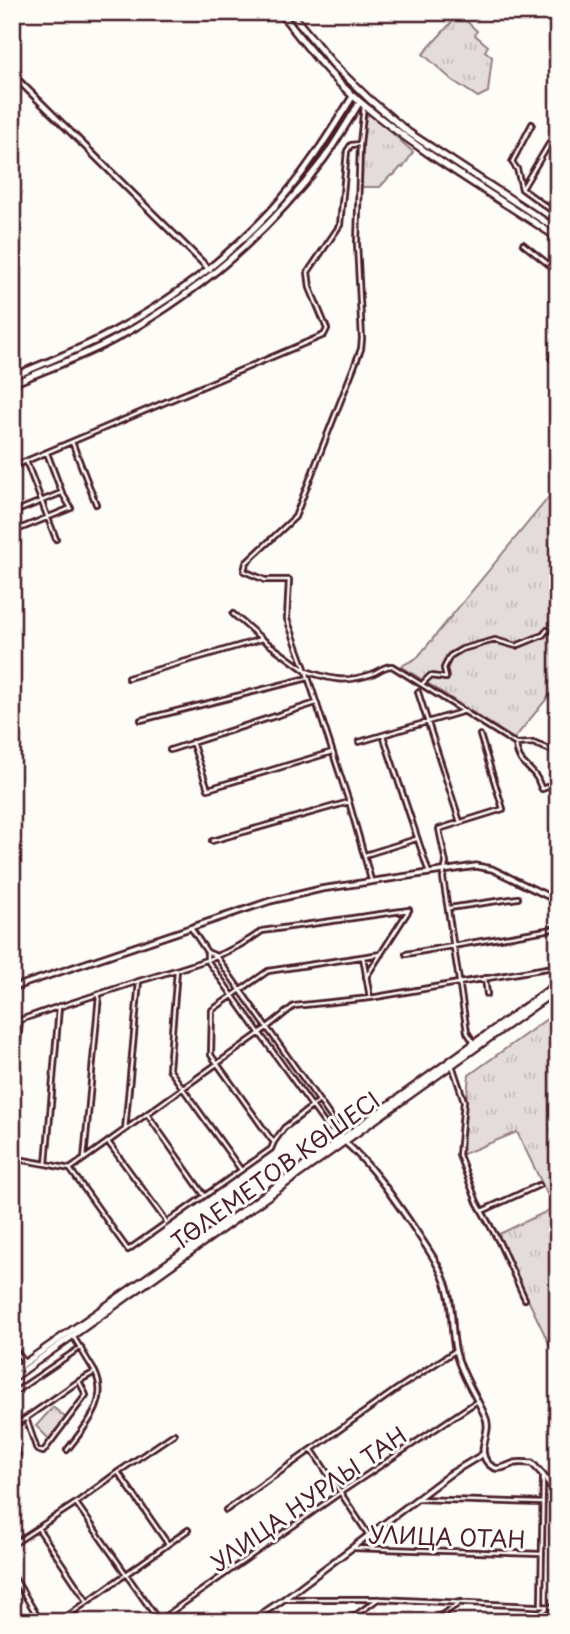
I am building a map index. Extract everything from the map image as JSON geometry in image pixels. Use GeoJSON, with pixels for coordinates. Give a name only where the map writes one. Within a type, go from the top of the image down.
{"type":"FeatureCollection","features":[{"type":"Feature","properties":{"kind":"main road"},"geometry":{"type":"LineString","coordinates":[[280,12],[353,96],[404,138],[558,238]]}},
{"type":"Feature","properties":{"kind":"main road"},"geometry":{"type":"LineString","coordinates":[[290,12],[333,64],[408,132],[558,230]]}},
{"type":"Feature","properties":{"kind":"main road"},"geometry":{"type":"LineString","coordinates":[[12,377],[95,341],[147,312],[209,270],[271,211],[320,148],[353,96]]}},
{"type":"Feature","properties":{"kind":"main road"},"geometry":{"type":"LineString","coordinates":[[12,384],[114,340],[174,303],[214,274],[299,191],[362,103]]}},
{"type":"Feature","properties":{"kind":"main road","name":"ТӨЛЕМЕТОВ КӨШЕСІ"},"geometry":{"type":"LineString","coordinates":[[398,1101],[558,983]]}},
{"type":"Feature","properties":{"kind":"main road","name":"ТӨЛЕМЕТОВ КӨШЕСІ"},"geometry":{"type":"LineString","coordinates":[[12,1379],[62,1340],[558,989]]}},
{"type":"Feature","properties":{"kind":"main road","name":"ТӨЛЕМЕТОВ КӨШЕСІ"},"geometry":{"type":"LineString","coordinates":[[12,1372],[62,1340],[73,1336],[343,1140]]}},
{"type":"Feature","properties":{"kind":"street"},"geometry":{"type":"LineString","coordinates":[[12,74],[214,274]]}},
{"type":"Feature","properties":{"kind":"street"},"geometry":{"type":"LineString","coordinates":[[362,103],[357,243],[362,339],[360,349],[295,517],[263,545],[244,570],[258,578],[289,580],[286,619],[349,802],[371,881]]}},
{"type":"Feature","properties":{"kind":"street"},"geometry":{"type":"LineString","coordinates":[[532,124],[512,162],[522,189],[558,215]]}},
{"type":"Feature","properties":{"kind":"street"},"geometry":{"type":"LineString","coordinates":[[522,189],[558,129]]}},
{"type":"Feature","properties":{"kind":"street"},"geometry":{"type":"LineString","coordinates":[[12,467],[324,335],[327,329],[310,288],[308,272],[340,225],[348,151],[351,145],[360,144]]}},
{"type":"Feature","properties":{"kind":"street"},"geometry":{"type":"LineString","coordinates":[[550,208],[558,196]]}},
{"type":"Feature","properties":{"kind":"street"},"geometry":{"type":"LineString","coordinates":[[523,244],[553,268],[558,265]]}},
{"type":"Feature","properties":{"kind":"street"},"geometry":{"type":"LineString","coordinates":[[551,358],[558,349]]}},
{"type":"Feature","properties":{"kind":"street"},"geometry":{"type":"LineString","coordinates":[[72,442],[96,504]]}},
{"type":"Feature","properties":{"kind":"street"},"geometry":{"type":"LineString","coordinates":[[12,533],[71,508],[62,493],[47,453]]}},
{"type":"Feature","properties":{"kind":"street"},"geometry":{"type":"LineString","coordinates":[[26,461],[56,539]]}},
{"type":"Feature","properties":{"kind":"street"},"geometry":{"type":"LineString","coordinates":[[12,513],[62,493]]}},
{"type":"Feature","properties":{"kind":"street"},"geometry":{"type":"LineString","coordinates":[[12,556],[17,568]]}},
{"type":"Feature","properties":{"kind":"street"},"geometry":{"type":"LineString","coordinates":[[558,601],[553,609],[558,616]]}},
{"type":"Feature","properties":{"kind":"street"},"geometry":{"type":"LineString","coordinates":[[233,614],[306,671],[328,678],[352,680],[392,666],[516,744],[533,743],[558,752]]}},
{"type":"Feature","properties":{"kind":"street"},"geometry":{"type":"LineString","coordinates":[[423,684],[430,676],[446,678],[444,668],[450,656],[462,649],[495,640],[516,646],[558,626]]}},
{"type":"Feature","properties":{"kind":"street"},"geometry":{"type":"LineString","coordinates":[[128,678],[262,639]]}},
{"type":"Feature","properties":{"kind":"street"},"geometry":{"type":"LineString","coordinates":[[141,720],[307,678]]}},
{"type":"Feature","properties":{"kind":"street"},"geometry":{"type":"LineString","coordinates":[[418,692],[460,823]]}},
{"type":"Feature","properties":{"kind":"street"},"geometry":{"type":"LineString","coordinates":[[170,750],[316,703]]}},
{"type":"Feature","properties":{"kind":"street"},"geometry":{"type":"LineString","coordinates":[[359,742],[465,711]]}},
{"type":"Feature","properties":{"kind":"street"},"geometry":{"type":"LineString","coordinates":[[383,734],[429,873]]}},
{"type":"Feature","properties":{"kind":"street"},"geometry":{"type":"LineString","coordinates":[[474,1043],[467,1032],[443,878],[446,863],[439,829],[503,809],[480,735]]}},
{"type":"Feature","properties":{"kind":"street"},"geometry":{"type":"LineString","coordinates":[[192,742],[208,789],[332,752]]}},
{"type":"Feature","properties":{"kind":"street"},"geometry":{"type":"LineString","coordinates":[[516,744],[521,762],[536,776],[542,789],[551,785]]}},
{"type":"Feature","properties":{"kind":"street"},"geometry":{"type":"LineString","coordinates":[[212,841],[349,802]]}},
{"type":"Feature","properties":{"kind":"street"},"geometry":{"type":"LineString","coordinates":[[365,855],[416,839]]}},
{"type":"Feature","properties":{"kind":"street"},"geometry":{"type":"LineString","coordinates":[[12,988],[270,901],[371,881],[483,867],[558,901]]}},
{"type":"Feature","properties":{"kind":"street"},"geometry":{"type":"LineString","coordinates":[[449,908],[518,898]]}},
{"type":"Feature","properties":{"kind":"street"},"geometry":{"type":"LineString","coordinates":[[12,1111],[20,1020],[207,960],[243,945],[262,930],[409,910],[366,977]]}},
{"type":"Feature","properties":{"kind":"street"},"geometry":{"type":"LineString","coordinates":[[191,928],[207,952],[216,956],[268,1027],[335,1123],[334,1128],[343,1140],[358,1152],[373,1170],[440,1268],[450,1295],[455,1351],[466,1383],[488,1426],[483,1454],[492,1467],[500,1469],[509,1468],[516,1463],[531,1463],[558,1497]]}},
{"type":"Feature","properties":{"kind":"street"},"geometry":{"type":"LineString","coordinates":[[406,954],[558,928]]}},
{"type":"Feature","properties":{"kind":"street"},"geometry":{"type":"LineString","coordinates":[[207,952],[207,960],[312,1106],[328,1128],[334,1128]]}},
{"type":"Feature","properties":{"kind":"street"},"geometry":{"type":"LineString","coordinates":[[274,1142],[216,1064],[211,1053],[212,1010],[268,971],[381,954]]}},
{"type":"Feature","properties":{"kind":"street"},"geometry":{"type":"LineString","coordinates":[[363,957],[370,998]]}},
{"type":"Feature","properties":{"kind":"street"},"geometry":{"type":"LineString","coordinates":[[70,1169],[295,1006],[370,998],[547,968]]}},
{"type":"Feature","properties":{"kind":"street"},"geometry":{"type":"LineString","coordinates":[[177,970],[168,1068],[241,1170]]}},
{"type":"Feature","properties":{"kind":"street"},"geometry":{"type":"LineString","coordinates":[[485,978],[487,993]]}},
{"type":"Feature","properties":{"kind":"street"},"geometry":{"type":"LineString","coordinates":[[125,1130],[139,981]]}},
{"type":"Feature","properties":{"kind":"street"},"geometry":{"type":"LineString","coordinates":[[84,1159],[99,994]]}},
{"type":"Feature","properties":{"kind":"street"},"geometry":{"type":"LineString","coordinates":[[46,1164],[60,1006]]}},
{"type":"Feature","properties":{"kind":"street"},"geometry":{"type":"LineString","coordinates":[[452,1065],[464,1101],[459,1154],[482,1212],[525,1299]]}},
{"type":"Feature","properties":{"kind":"street"},"geometry":{"type":"LineString","coordinates":[[12,1158],[70,1169],[128,1250],[271,1149],[284,1128],[319,1101]]}},
{"type":"Feature","properties":{"kind":"street"},"geometry":{"type":"LineString","coordinates":[[148,1114],[205,1196]]}},
{"type":"Feature","properties":{"kind":"street"},"geometry":{"type":"LineString","coordinates":[[108,1142],[167,1223]]}},
{"type":"Feature","properties":{"kind":"street"},"geometry":{"type":"LineString","coordinates":[[482,1212],[539,1185]]}},
{"type":"Feature","properties":{"kind":"street"},"geometry":{"type":"LineString","coordinates":[[67,1450],[98,1408],[101,1395],[101,1384],[73,1336]]}},
{"type":"Feature","properties":{"kind":"street"},"geometry":{"type":"LineString","coordinates":[[12,1346],[25,1363]]}},
{"type":"Feature","properties":{"kind":"street"},"geometry":{"type":"LineString","coordinates":[[12,1394],[81,1347]]}},
{"type":"Feature","properties":{"kind":"street"},"geometry":{"type":"LineString","coordinates":[[226,1510],[455,1351]]}},
{"type":"Feature","properties":{"kind":"street"},"geometry":{"type":"LineString","coordinates":[[12,1427],[95,1372]]}},
{"type":"Feature","properties":{"kind":"street"},"geometry":{"type":"LineString","coordinates":[[26,1418],[37,1450],[43,1452],[86,1395],[79,1381]]}},
{"type":"Feature","properties":{"kind":"street","name":"УЛИЦА НУРЛЫ ТАН"},"geometry":{"type":"LineString","coordinates":[[158,1621],[341,1492],[476,1402]]}},
{"type":"Feature","properties":{"kind":"street"},"geometry":{"type":"LineString","coordinates":[[12,1545],[174,1434]]}},
{"type":"Feature","properties":{"kind":"street"},"geometry":{"type":"LineString","coordinates":[[12,1439],[18,1454]]}},
{"type":"Feature","properties":{"kind":"street"},"geometry":{"type":"LineString","coordinates":[[312,1450],[369,1535]]}},
{"type":"Feature","properties":{"kind":"street"},"geometry":{"type":"LineString","coordinates":[[250,1622],[463,1465],[483,1454]]}},
{"type":"Feature","properties":{"kind":"street"},"geometry":{"type":"LineString","coordinates":[[118,1472],[168,1544]]}},
{"type":"Feature","properties":{"kind":"street"},"geometry":{"type":"LineString","coordinates":[[541,1606],[543,1475]]}},
{"type":"Feature","properties":{"kind":"street"},"geometry":{"type":"LineString","coordinates":[[417,1499],[543,1503]]}},
{"type":"Feature","properties":{"kind":"street"},"geometry":{"type":"LineString","coordinates":[[76,1503],[158,1621]]}},
{"type":"Feature","properties":{"kind":"street"},"geometry":{"type":"LineString","coordinates":[[38,1528],[87,1602]]}},
{"type":"Feature","properties":{"kind":"street","name":"УЛИЦА НУРЛЫ ТАН"},"geometry":{"type":"LineString","coordinates":[[59,1622],[188,1530]]}},
{"type":"Feature","properties":{"kind":"street","name":"УЛИЦА ОТАН"},"geometry":{"type":"LineString","coordinates":[[352,1548],[542,1554]]}},
{"type":"Feature","properties":{"kind":"street"},"geometry":{"type":"LineString","coordinates":[[12,1574],[41,1622]]}},
{"type":"Feature","properties":{"kind":"street"},"geometry":{"type":"LineString","coordinates":[[284,1599],[378,1599],[558,1607]]}},
{"type":"Feature","properties":{"kind":"street"},"geometry":{"type":"LineString","coordinates":[[346,1622],[378,1599]]}},
{"type":"Feature","properties":{"kind":"street"},"geometry":{"type":"LineString","coordinates":[[432,1622],[461,1602]]}},
{"type":"Feature","properties":{"kind":"street"},"geometry":{"type":"LineString","coordinates":[[526,1622],[549,1606]]}},
{"type":"Feature","properties":{"kind":"green space"},"geometry":{"type":"Polygon","coordinates":[[[459,14],[477,31],[475,35],[488,46],[485,51],[492,57],[488,92],[478,97],[452,80],[423,54],[459,14]]]}},
{"type":"Feature","properties":{"kind":"green space"},"geometry":{"type":"Polygon","coordinates":[[[371,114],[413,152],[403,168],[391,175],[380,187],[362,187],[364,118],[371,114]]]}},
{"type":"Feature","properties":{"kind":"green space"},"geometry":{"type":"Polygon","coordinates":[[[558,486],[558,685],[514,739],[401,666],[417,658],[558,486]]]}},
{"type":"Feature","properties":{"kind":"green space"},"geometry":{"type":"Polygon","coordinates":[[[558,1011],[556,1358],[497,1235],[554,1208],[517,1132],[461,1155],[469,1075],[558,1011]]]}},
{"type":"Feature","properties":{"kind":"green space"},"geometry":{"type":"Polygon","coordinates":[[[53,1407],[67,1419],[49,1439],[36,1426],[53,1407]]]}}]}
